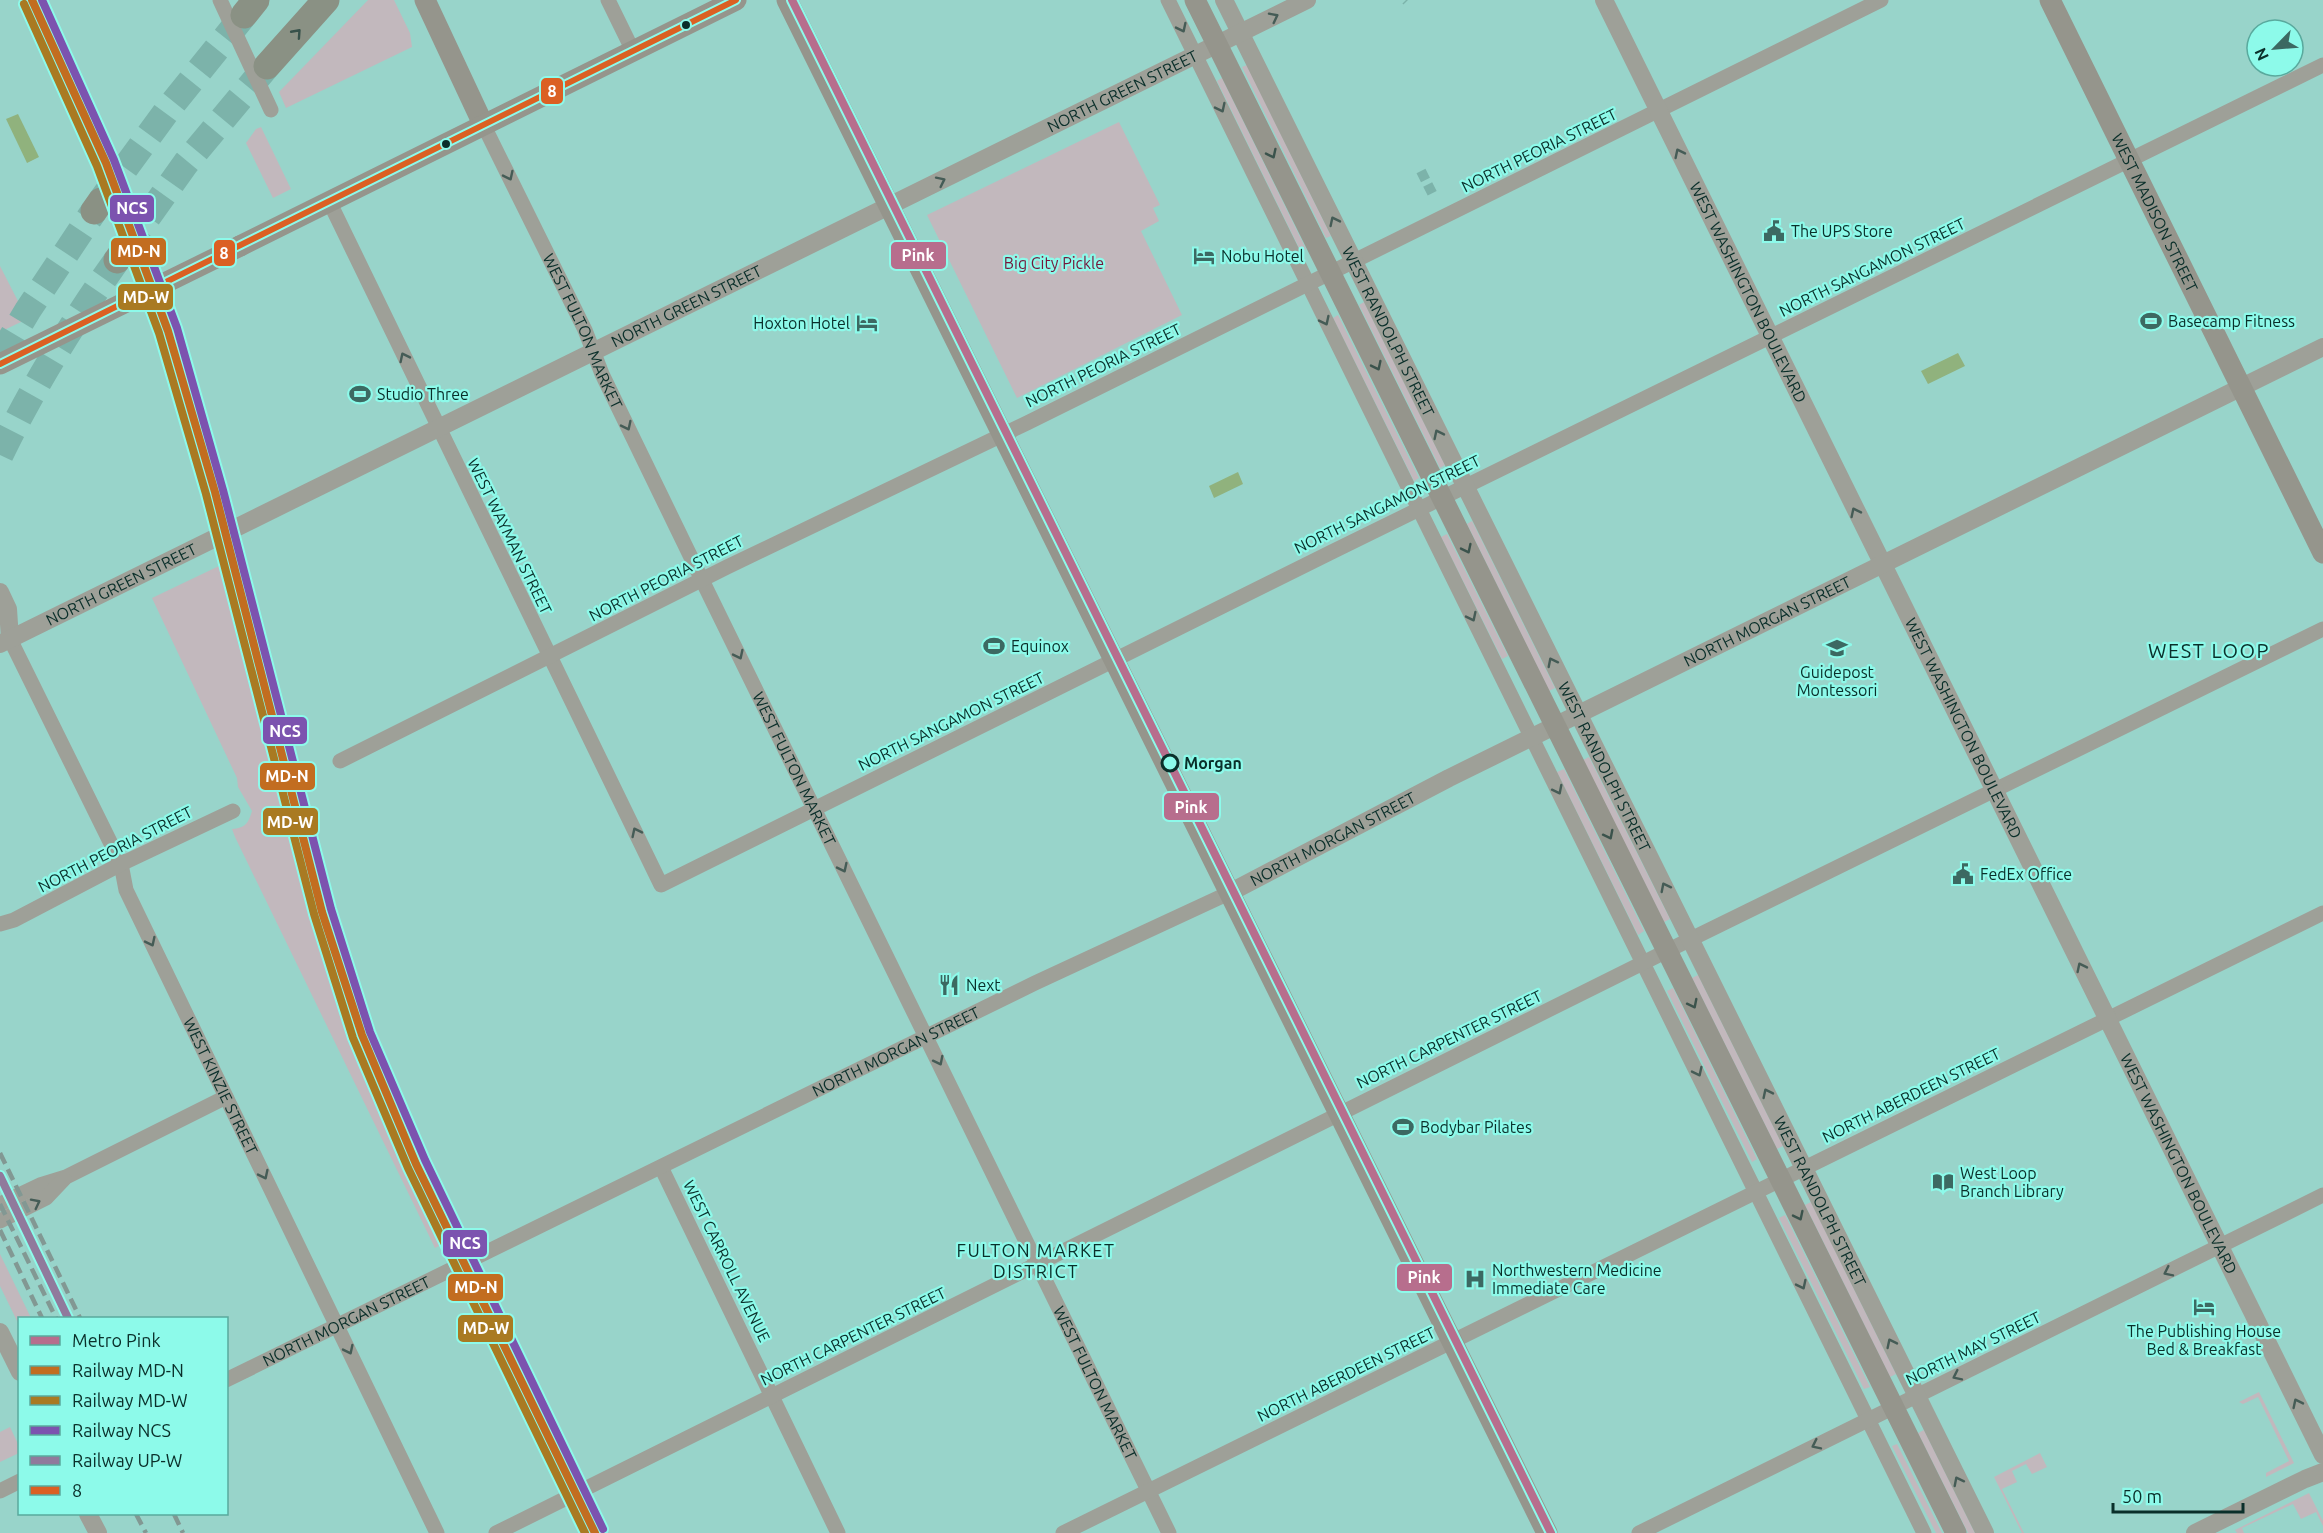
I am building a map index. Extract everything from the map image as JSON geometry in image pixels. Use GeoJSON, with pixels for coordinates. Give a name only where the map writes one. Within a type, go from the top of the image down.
{"type":"FeatureCollection","features":[{"type":"Feature","properties":{"kind":"highway"},"geometry":{"type":"LineString","coordinates":[[267,66],[326,0]]}},
{"type":"Feature","properties":{"kind":"main road","name":"WEST FULTON MARKET"},"geometry":{"type":"LineString","coordinates":[[425,0],[483,124]]}},
{"type":"Feature","properties":{"kind":"main road"},"geometry":{"type":"LineString","coordinates":[[0,364],[736,0]]}},
{"type":"Feature","properties":{"kind":"main road"},"geometry":{"type":"LineString","coordinates":[[787,0],[1001,436],[1547,1533]]}},
{"type":"Feature","properties":{"kind":"main road","name":"WEST RANDOLPH STREET"},"geometry":{"type":"LineString","coordinates":[[1196,0],[1956,1533]]}},
{"type":"Feature","properties":{"kind":"main road","name":"WEST MADISON STREET"},"geometry":{"type":"LineString","coordinates":[[2050,0],[2323,554]]}},
{"type":"Feature","properties":{"kind":"street"},"geometry":{"type":"LineString","coordinates":[[220,0],[271,110]]}},
{"type":"Feature","properties":{"kind":"street"},"geometry":{"type":"LineString","coordinates":[[608,0],[633,51]]}},
{"type":"Feature","properties":{"kind":"street"},"geometry":{"type":"LineString","coordinates":[[1168,0],[1924,1533]]}},
{"type":"Feature","properties":{"kind":"street","name":"WEST RANDOLPH STREET"},"geometry":{"type":"LineString","coordinates":[[1224,0],[1984,1533]]}},
{"type":"Feature","properties":{"kind":"street","name":"NORTH GREEN STREET"},"geometry":{"type":"LineString","coordinates":[[3,637],[438,428],[1307,0]]}},
{"type":"Feature","properties":{"kind":"street","name":"WEST WASHINGTON BOULEVARD"},"geometry":{"type":"LineString","coordinates":[[1604,0],[2323,1455]]}},
{"type":"Feature","properties":{"kind":"street","name":"NORTH PEORIA STREET"},"geometry":{"type":"LineString","coordinates":[[340,761],[702,580],[1001,436],[1881,0]]}},
{"type":"Feature","properties":{"kind":"street","name":"NORTH SANGAMON STREET"},"geometry":{"type":"LineString","coordinates":[[661,885],[1418,508],[2323,66]]}},
{"type":"Feature","properties":{"kind":"street","name":"WEST FULTON MARKET"},"geometry":{"type":"LineString","coordinates":[[483,124],[585,330],[593,352],[702,580],[1169,1533]]}},
{"type":"Feature","properties":{"kind":"street","name":"WEST WAYMAN STREET"},"geometry":{"type":"LineString","coordinates":[[329,201],[661,885]]}},
{"type":"Feature","properties":{"kind":"street","name":"NORTH MORGAN STREET"},"geometry":{"type":"LineString","coordinates":[[228,1379],[1035,983],[1228,893],[1578,714],[2323,347]]}},
{"type":"Feature","properties":{"kind":"street","name":"WEST KINZIE STREET"},"geometry":{"type":"LineString","coordinates":[[0,592],[8,609],[3,637],[121,864],[126,890],[437,1533]]}},
{"type":"Feature","properties":{"kind":"street","name":"NORTH CARPENTER STREET"},"geometry":{"type":"LineString","coordinates":[[496,1533],[1691,939],[2323,629]]}},
{"type":"Feature","properties":{"kind":"street","name":"NORTH PEORIA STREET"},"geometry":{"type":"LineString","coordinates":[[0,933],[7,922],[121,864],[233,811]]}},
{"type":"Feature","properties":{"kind":"street","name":"NORTH ABERDEEN STREET"},"geometry":{"type":"LineString","coordinates":[[1063,1533],[2323,913]]}},
{"type":"Feature","properties":{"kind":"street"},"geometry":{"type":"LineString","coordinates":[[0,1204],[40,1185],[66,1177],[226,1097]]}},
{"type":"Feature","properties":{"kind":"street","name":"WEST CARROLL AVENUE"},"geometry":{"type":"LineString","coordinates":[[661,1167],[838,1533]]}},
{"type":"Feature","properties":{"kind":"street"},"geometry":{"type":"LineString","coordinates":[[0,1221],[46,1198],[66,1177]]}},
{"type":"Feature","properties":{"kind":"street","name":"NORTH MAY STREET"},"geometry":{"type":"LineString","coordinates":[[1639,1533],[2323,1195]]}},
{"type":"Feature","properties":{"kind":"street"},"geometry":{"type":"LineString","coordinates":[[0,1332],[18,1368]]}},
{"type":"Feature","properties":{"kind":"street"},"geometry":{"type":"LineString","coordinates":[[2194,1533],[2305,1479],[2323,1473]]}},
{"type":"Feature","properties":{"kind":"street"},"geometry":{"type":"LineString","coordinates":[[0,1491],[18,1482]]}},
{"type":"Feature","properties":{"kind":"street"},"geometry":{"type":"LineString","coordinates":[[89,1515],[98,1533]]}},
{"type":"Feature","properties":{"kind":"green space"},"geometry":{"type":"Polygon","coordinates":[[[368,0],[394,0],[410,33],[412,47],[286,108],[279,92],[368,0]]]}},
{"type":"Feature","properties":{"kind":"green space"},"geometry":{"type":"Polygon","coordinates":[[[1247,65],[1331,236],[1326,238],[1242,67],[1247,65]]]}},
{"type":"Feature","properties":{"kind":"green space"},"geometry":{"type":"Polygon","coordinates":[[[1222,78],[1306,249],[1301,252],[1217,81],[1222,78]]]}},
{"type":"Feature","properties":{"kind":"green space","name":"Big City Pickle"},"geometry":{"type":"Polygon","coordinates":[[[1119,122],[1160,205],[1153,208],[1159,221],[1141,231],[1182,315],[1017,398],[927,215],[1119,122]]]}},
{"type":"Feature","properties":{"kind":"green space"},"geometry":{"type":"Polygon","coordinates":[[[261,127],[291,189],[273,198],[246,143],[256,129],[261,127]]]}},
{"type":"Feature","properties":{"kind":"green space"},"geometry":{"type":"Polygon","coordinates":[[[0,266],[22,309],[23,321],[0,332],[0,266]]]}},
{"type":"Feature","properties":{"kind":"green space"},"geometry":{"type":"Polygon","coordinates":[[[1364,302],[1445,465],[1440,468],[1359,305],[1364,302]]]}},
{"type":"Feature","properties":{"kind":"green space"},"geometry":{"type":"Polygon","coordinates":[[[1338,315],[1419,478],[1414,481],[1333,318],[1338,315]]]}},
{"type":"Feature","properties":{"kind":"green space"},"geometry":{"type":"Polygon","coordinates":[[[1472,521],[1555,688],[1549,691],[1467,524],[1472,521]]]}},
{"type":"Feature","properties":{"kind":"green space"},"geometry":{"type":"Polygon","coordinates":[[[1447,534],[1508,656],[1502,659],[1441,537],[1447,534]]]}},
{"type":"Feature","properties":{"kind":"green space"},"geometry":{"type":"Polygon","coordinates":[[[219,566],[311,924],[339,1011],[382,1122],[441,1245],[435,1248],[235,837],[232,829],[240,828],[245,824],[252,811],[238,787],[237,778],[152,598],[219,566]]]}},
{"type":"Feature","properties":{"kind":"green space"},"geometry":{"type":"Polygon","coordinates":[[[1589,757],[1670,919],[1664,922],[1583,760],[1589,757]]]}},
{"type":"Feature","properties":{"kind":"green space"},"geometry":{"type":"Polygon","coordinates":[[[1564,769],[1644,931],[1638,935],[1557,772],[1564,769]]]}},
{"type":"Feature","properties":{"kind":"green space"},"geometry":{"type":"Polygon","coordinates":[[[1698,975],[1783,1146],[1777,1149],[1692,978],[1698,975]]]}},
{"type":"Feature","properties":{"kind":"green space"},"geometry":{"type":"Polygon","coordinates":[[[1673,988],[1757,1159],[1752,1162],[1667,991],[1673,988]]]}},
{"type":"Feature","properties":{"kind":"green space"},"geometry":{"type":"Polygon","coordinates":[[[1811,1202],[1896,1374],[1890,1377],[1805,1205],[1811,1202]]]}},
{"type":"Feature","properties":{"kind":"green space"},"geometry":{"type":"Polygon","coordinates":[[[1785,1215],[1870,1387],[1864,1389],[1779,1218],[1785,1215]]]}},
{"type":"Feature","properties":{"kind":"green space"},"geometry":{"type":"Polygon","coordinates":[[[0,1254],[31,1317],[18,1317],[18,1323],[0,1286],[0,1254]]]}},
{"type":"Feature","properties":{"kind":"green space"},"geometry":{"type":"Polygon","coordinates":[[[2259,1392],[2294,1463],[2266,1477],[2266,1473],[2289,1461],[2258,1397],[2243,1404],[2239,1402],[2259,1392]]]}},
{"type":"Feature","properties":{"kind":"green space"},"geometry":{"type":"Polygon","coordinates":[[[10,1427],[18,1444],[18,1453],[0,1462],[0,1432],[10,1427]]]}},
{"type":"Feature","properties":{"kind":"green space"},"geometry":{"type":"Polygon","coordinates":[[[1924,1430],[1975,1533],[1968,1533],[1918,1433],[1924,1430]]]}},
{"type":"Feature","properties":{"kind":"green space"},"geometry":{"type":"Polygon","coordinates":[[[1897,1444],[1942,1533],[1936,1533],[1892,1446],[1897,1444]]]}},
{"type":"Feature","properties":{"kind":"green space"},"geometry":{"type":"Polygon","coordinates":[[[2040,1453],[2047,1467],[2032,1474],[2026,1464],[2012,1471],[2017,1482],[2002,1489],[2024,1533],[2022,1533],[1994,1477],[2040,1453]]]}},
{"type":"Feature","properties":{"kind":"green space"},"geometry":{"type":"Polygon","coordinates":[[[2309,1493],[2323,1521],[2323,1526],[2316,1512],[2301,1519],[2293,1504],[2242,1528],[2244,1533],[2237,1533],[2235,1530],[2309,1493]]]}},
{"type":"Feature","properties":{"kind":"shaded area"},"geometry":{"type":"Polygon","coordinates":[[[18,114],[39,157],[27,163],[6,119],[18,114]]]}},
{"type":"Feature","properties":{"kind":"shaded area"},"geometry":{"type":"Polygon","coordinates":[[[1958,353],[1965,366],[1928,384],[1921,371],[1958,353]]]}},
{"type":"Feature","properties":{"kind":"shaded area"},"geometry":{"type":"Polygon","coordinates":[[[1238,472],[1243,484],[1214,498],[1209,486],[1238,472]]]}},
{"type":"Feature","properties":{"kind":"tunnel"},"geometry":{"type":"LineString","coordinates":[[101,201],[169,108],[244,15]]}},
{"type":"Feature","properties":{"kind":"tunnel"},"geometry":{"type":"LineString","coordinates":[[124,250],[186,163],[267,66]]}},
{"type":"Feature","properties":{"kind":"tunnel"},"geometry":{"type":"LineString","coordinates":[[1421,171],[1434,197]]}},
{"type":"Feature","properties":{"kind":"tunnel"},"geometry":{"type":"LineString","coordinates":[[0,357],[28,310],[94,211]]}},
{"type":"Feature","properties":{"kind":"tunnel"},"geometry":{"type":"LineString","coordinates":[[0,455],[54,355],[117,260]]}},
{"type":"Feature","properties":{"kind":"railway"},"geometry":{"type":"LineString","coordinates":[[0,1153],[80,1317]]}},
{"type":"Feature","properties":{"kind":"railway"},"geometry":{"type":"LineString","coordinates":[[0,1204],[56,1317]]}},
{"type":"Feature","properties":{"kind":"railway"},"geometry":{"type":"LineString","coordinates":[[0,1230],[42,1317]]}},
{"type":"Feature","properties":{"kind":"railway"},"geometry":{"type":"LineString","coordinates":[[137,1515],[146,1533]]}},
{"type":"Feature","properties":{"kind":"railway"},"geometry":{"type":"LineString","coordinates":[[174,1515],[183,1533]]}},
{"type":"Feature","properties":{"kind":"metro line","name":"Pink"},"geometry":{"type":"LineString","coordinates":[[792,0],[1551,1533]]}},
{"type":"Feature","properties":{"kind":"rail line","name":"MD-N"},"geometry":{"type":"LineString","coordinates":[[32,0],[106,163],[168,331],[215,492],[322,912],[362,1035],[416,1164],[595,1533]]}},
{"type":"Feature","properties":{"kind":"rail line","name":"NCS"},"geometry":{"type":"LineString","coordinates":[[42,0],[114,160],[177,328],[223,490],[331,909],[370,1032],[425,1160],[603,1529]]}},
{"type":"Feature","properties":{"kind":"rail line","name":"MD-W"},"geometry":{"type":"LineString","coordinates":[[24,4],[97,166],[159,333],[206,494],[314,914],[353,1038],[408,1168],[585,1533]]}},
{"type":"Feature","properties":{"kind":"rail line","name":"UP-W"},"geometry":{"type":"LineString","coordinates":[[0,1176],[68,1317]]}},
{"type":"Feature","properties":{"kind":"transit line","name":"8"},"geometry":{"type":"LineString","coordinates":[[0,364],[736,0]]}},
{"type":"Feature","properties":{"kind":"place","name":"The UPS Store"},"geometry":{"type":"Point","coordinates":[1774,231]}},
{"type":"Feature","properties":{"kind":"place","name":"Nobu Hotel"},"geometry":{"type":"Point","coordinates":[1204,256]}},
{"type":"Feature","properties":{"kind":"place","name":"Basecamp Fitness"},"geometry":{"type":"Point","coordinates":[2151,321]}},
{"type":"Feature","properties":{"kind":"place","name":"Hoxton Hotel"},"geometry":{"type":"Point","coordinates":[867,323]}},
{"type":"Feature","properties":{"kind":"place","name":"Studio Three"},"geometry":{"type":"Point","coordinates":[360,394]}},
{"type":"Feature","properties":{"kind":"place","name":"Equinox"},"geometry":{"type":"Point","coordinates":[994,646]}},
{"type":"Feature","properties":{"kind":"place","name":"Guidepost Montessori"},"geometry":{"type":"Point","coordinates":[1837,648]}},
{"type":"Feature","properties":{"kind":"place","name":"Morgan"},"geometry":{"type":"Point","coordinates":[1170,763]}},
{"type":"Feature","properties":{"kind":"place","name":"FedEx Office"},"geometry":{"type":"Point","coordinates":[1963,874]}},
{"type":"Feature","properties":{"kind":"place","name":"Next"},"geometry":{"type":"Point","coordinates":[949,985]}},
{"type":"Feature","properties":{"kind":"place","name":"Bodybar Pilates"},"geometry":{"type":"Point","coordinates":[1403,1127]}},
{"type":"Feature","properties":{"kind":"place","name":"West Loop Branch Library"},"geometry":{"type":"Point","coordinates":[1943,1182]}},
{"type":"Feature","properties":{"kind":"place","name":"Northwestern Medicine Immediate Care"},"geometry":{"type":"Point","coordinates":[1475,1279]}},
{"type":"Feature","properties":{"kind":"place","name":"The Publishing House Bed & Breakfast"},"geometry":{"type":"Point","coordinates":[2204,1307]}},
{"type":"Feature","properties":{"kind":"district","name":"WEST LOOP"},"geometry":{"type":"Point","coordinates":[2209,651]}},
{"type":"Feature","properties":{"kind":"district","name":"FULTON MARKET DISTRICT"},"geometry":{"type":"Point","coordinates":[1036,1261]}}]}
